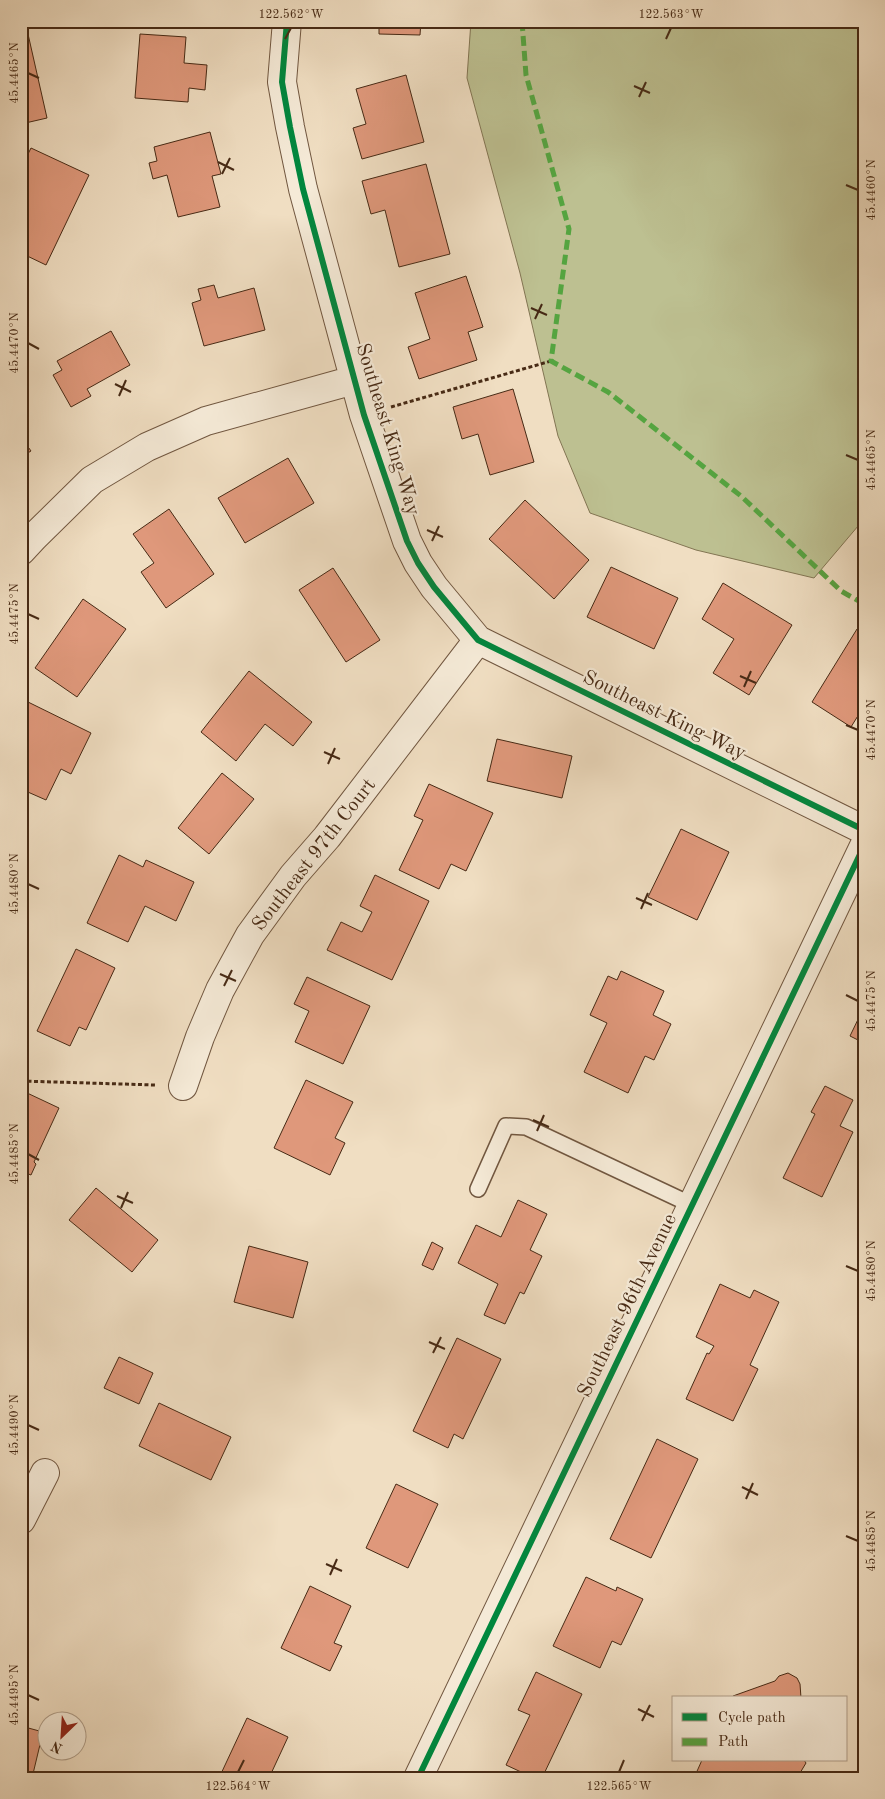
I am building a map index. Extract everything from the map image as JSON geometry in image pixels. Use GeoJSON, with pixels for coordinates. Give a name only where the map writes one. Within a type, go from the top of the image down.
{"type":"FeatureCollection","features":[{"type":"Feature","properties":{"kind":"street","name":"Southeast King Way"},"geometry":{"type":"LineString","coordinates":[[287,21],[282,82],[303,189],[364,415],[411,548],[434,587],[478,640],[864,830]]}},
{"type":"Feature","properties":{"kind":"street"},"geometry":{"type":"LineString","coordinates":[[21,552],[92,480],[147,447],[206,421],[354,380]]}},
{"type":"Feature","properties":{"kind":"street","name":"Southeast 97th Court"},"geometry":{"type":"LineString","coordinates":[[183,1086],[200,1037],[220,990],[250,935],[293,876],[327,837],[478,640]]}},
{"type":"Feature","properties":{"kind":"street","name":"Southeast 96th Avenue"},"geometry":{"type":"LineString","coordinates":[[418,1778],[864,846]]}},
{"type":"Feature","properties":{"kind":"street"},"geometry":{"type":"LineString","coordinates":[[21,1520],[44,1472]]}},
{"type":"Feature","properties":{"kind":"lane"},"geometry":{"type":"LineString","coordinates":[[478,1189],[506,1126],[520,1126],[526,1127],[692,1205]]}},
{"type":"Feature","properties":{"kind":"path"},"geometry":{"type":"LineString","coordinates":[[364,415],[551,361]]}},
{"type":"Feature","properties":{"kind":"path"},"geometry":{"type":"LineString","coordinates":[[21,1080],[183,1086]]}},
{"type":"Feature","properties":{"kind":"green space"},"geometry":{"type":"Polygon","coordinates":[[[471,21],[864,21],[864,519],[814,578],[696,550],[590,513],[558,436],[520,273],[467,78],[471,21]]]}},
{"type":"Feature","properties":{"kind":"building"},"geometry":{"type":"Polygon","coordinates":[[[379,21],[421,21],[420,35],[379,34],[379,21]]]}},
{"type":"Feature","properties":{"kind":"building"},"geometry":{"type":"Polygon","coordinates":[[[28,34],[47,118],[21,124],[21,36],[28,34]]]}},
{"type":"Feature","properties":{"kind":"building"},"geometry":{"type":"Polygon","coordinates":[[[140,34],[186,37],[184,63],[207,65],[205,90],[189,88],[188,102],[135,98],[140,34]]]}},
{"type":"Feature","properties":{"kind":"building"},"geometry":{"type":"Polygon","coordinates":[[[406,75],[424,142],[362,159],[353,128],[366,124],[356,89],[406,75]]]}},
{"type":"Feature","properties":{"kind":"building"},"geometry":{"type":"Polygon","coordinates":[[[210,132],[221,174],[212,176],[220,207],[178,217],[167,175],[153,179],[149,163],[157,161],[154,147],[210,132]]]}},
{"type":"Feature","properties":{"kind":"building"},"geometry":{"type":"Polygon","coordinates":[[[31,148],[89,175],[46,265],[21,253],[21,168],[31,148]]]}},
{"type":"Feature","properties":{"kind":"building"},"geometry":{"type":"Polygon","coordinates":[[[426,164],[450,254],[399,267],[385,210],[371,214],[362,181],[426,164]]]}},
{"type":"Feature","properties":{"kind":"building"},"geometry":{"type":"Polygon","coordinates":[[[466,276],[483,327],[468,332],[477,360],[419,379],[408,347],[430,339],[415,293],[466,276]]]}},
{"type":"Feature","properties":{"kind":"building"},"geometry":{"type":"Polygon","coordinates":[[[214,285],[218,298],[254,288],[265,330],[204,346],[192,303],[201,300],[198,289],[214,285]]]}},
{"type":"Feature","properties":{"kind":"building"},"geometry":{"type":"Polygon","coordinates":[[[111,331],[130,365],[87,389],[91,396],[71,407],[53,375],[62,370],[57,361],[111,331]]]}},
{"type":"Feature","properties":{"kind":"building"},"geometry":{"type":"Polygon","coordinates":[[[513,389],[534,462],[490,475],[478,434],[462,439],[453,407],[513,389]]]}},
{"type":"Feature","properties":{"kind":"building"},"geometry":{"type":"Polygon","coordinates":[[[21,437],[31,451],[21,457],[21,437]]]}},
{"type":"Feature","properties":{"kind":"building"},"geometry":{"type":"Polygon","coordinates":[[[288,458],[314,503],[245,543],[218,498],[288,458]]]}},
{"type":"Feature","properties":{"kind":"building"},"geometry":{"type":"Polygon","coordinates":[[[525,500],[589,560],[554,599],[489,539],[525,500]]]}},
{"type":"Feature","properties":{"kind":"building"},"geometry":{"type":"Polygon","coordinates":[[[169,509],[214,574],[166,608],[141,572],[154,563],[133,534],[169,509]]]}},
{"type":"Feature","properties":{"kind":"building"},"geometry":{"type":"Polygon","coordinates":[[[611,567],[678,598],[654,649],[587,617],[611,567]]]}},
{"type":"Feature","properties":{"kind":"building"},"geometry":{"type":"Polygon","coordinates":[[[333,568],[380,640],[346,662],[299,590],[333,568]]]}},
{"type":"Feature","properties":{"kind":"building"},"geometry":{"type":"Polygon","coordinates":[[[723,583],[792,625],[749,695],[713,673],[734,639],[702,619],[723,583]]]}},
{"type":"Feature","properties":{"kind":"building"},"geometry":{"type":"Polygon","coordinates":[[[83,599],[126,629],[77,697],[35,668],[83,599]]]}},
{"type":"Feature","properties":{"kind":"building"},"geometry":{"type":"Polygon","coordinates":[[[857,629],[864,633],[864,706],[851,727],[812,702],[857,629]]]}},
{"type":"Feature","properties":{"kind":"building"},"geometry":{"type":"Polygon","coordinates":[[[249,671],[312,722],[293,746],[265,724],[236,761],[201,732],[249,671]]]}},
{"type":"Feature","properties":{"kind":"building"},"geometry":{"type":"Polygon","coordinates":[[[28,702],[91,733],[71,774],[61,769],[46,800],[21,789],[21,716],[28,702]]]}},
{"type":"Feature","properties":{"kind":"building"},"geometry":{"type":"Polygon","coordinates":[[[497,739],[572,756],[562,798],[487,781],[497,739]]]}},
{"type":"Feature","properties":{"kind":"building"},"geometry":{"type":"Polygon","coordinates":[[[222,773],[254,799],[209,854],[178,828],[222,773]]]}},
{"type":"Feature","properties":{"kind":"building"},"geometry":{"type":"Polygon","coordinates":[[[429,784],[493,813],[466,871],[451,864],[439,889],[399,870],[423,820],[414,816],[429,784]]]}},
{"type":"Feature","properties":{"kind":"building"},"geometry":{"type":"Polygon","coordinates":[[[681,829],[729,852],[697,920],[648,897],[681,829]]]}},
{"type":"Feature","properties":{"kind":"building"},"geometry":{"type":"Polygon","coordinates":[[[119,855],[143,867],[146,860],[194,882],[176,921],[145,906],[128,942],[87,923],[119,855]]]}},
{"type":"Feature","properties":{"kind":"building"},"geometry":{"type":"Polygon","coordinates":[[[375,875],[429,901],[392,980],[327,950],[341,922],[362,932],[372,912],[360,906],[375,875]]]}},
{"type":"Feature","properties":{"kind":"building"},"geometry":{"type":"Polygon","coordinates":[[[76,949],[115,968],[86,1030],[79,1027],[70,1046],[37,1031],[76,949]]]}},
{"type":"Feature","properties":{"kind":"building"},"geometry":{"type":"Polygon","coordinates":[[[621,971],[664,991],[653,1015],[671,1024],[654,1060],[645,1056],[628,1093],[584,1072],[607,1023],[590,1015],[608,976],[617,980],[621,971]]]}},
{"type":"Feature","properties":{"kind":"building"},"geometry":{"type":"Polygon","coordinates":[[[307,977],[370,1006],[343,1064],[295,1042],[309,1011],[294,1004],[307,977]]]}},
{"type":"Feature","properties":{"kind":"building"},"geometry":{"type":"Polygon","coordinates":[[[864,1007],[864,1043],[850,1036],[864,1007]]]}},
{"type":"Feature","properties":{"kind":"building"},"geometry":{"type":"Polygon","coordinates":[[[306,1080],[353,1102],[335,1138],[345,1143],[330,1175],[274,1148],[306,1080]]]}},
{"type":"Feature","properties":{"kind":"building"},"geometry":{"type":"Polygon","coordinates":[[[825,1086],[853,1100],[840,1126],[853,1132],[822,1197],[783,1178],[815,1114],[811,1112],[825,1086]]]}},
{"type":"Feature","properties":{"kind":"building"},"geometry":{"type":"Polygon","coordinates":[[[25,1092],[59,1108],[34,1162],[36,1164],[31,1175],[21,1171],[21,1101],[25,1092]]]}},
{"type":"Feature","properties":{"kind":"building"},"geometry":{"type":"Polygon","coordinates":[[[96,1188],[158,1240],[132,1272],[69,1220],[96,1188]]]}},
{"type":"Feature","properties":{"kind":"building"},"geometry":{"type":"Polygon","coordinates":[[[518,1200],[547,1214],[530,1250],[542,1256],[524,1294],[520,1292],[505,1324],[484,1315],[498,1284],[458,1263],[476,1225],[501,1237],[518,1200]]]}},
{"type":"Feature","properties":{"kind":"building"},"geometry":{"type":"Polygon","coordinates":[[[432,1242],[443,1248],[433,1270],[422,1265],[432,1242]]]}},
{"type":"Feature","properties":{"kind":"building"},"geometry":{"type":"Polygon","coordinates":[[[249,1246],[308,1262],[293,1318],[234,1302],[249,1246]]]}},
{"type":"Feature","properties":{"kind":"building"},"geometry":{"type":"Polygon","coordinates":[[[720,1284],[750,1298],[754,1290],[779,1302],[750,1365],[758,1369],[733,1421],[686,1399],[707,1353],[709,1354],[714,1346],[696,1337],[720,1284]]]}},
{"type":"Feature","properties":{"kind":"building"},"geometry":{"type":"Polygon","coordinates":[[[457,1338],[501,1359],[463,1439],[454,1434],[448,1448],[413,1431],[457,1338]]]}},
{"type":"Feature","properties":{"kind":"building"},"geometry":{"type":"Polygon","coordinates":[[[119,1357],[153,1373],[139,1404],[104,1388],[119,1357]]]}},
{"type":"Feature","properties":{"kind":"building"},"geometry":{"type":"Polygon","coordinates":[[[159,1403],[231,1437],[211,1480],[139,1446],[159,1403]]]}},
{"type":"Feature","properties":{"kind":"building"},"geometry":{"type":"Polygon","coordinates":[[[657,1439],[698,1459],[651,1558],[610,1539],[657,1439]]]}},
{"type":"Feature","properties":{"kind":"building"},"geometry":{"type":"Polygon","coordinates":[[[396,1484],[438,1504],[408,1568],[366,1548],[396,1484]]]}},
{"type":"Feature","properties":{"kind":"building"},"geometry":{"type":"Polygon","coordinates":[[[586,1577],[616,1591],[617,1587],[643,1599],[621,1645],[612,1641],[600,1668],[553,1646],[586,1577]]]}},
{"type":"Feature","properties":{"kind":"building"},"geometry":{"type":"Polygon","coordinates":[[[310,1586],[351,1606],[334,1643],[342,1646],[330,1671],[281,1648],[310,1586]]]}},
{"type":"Feature","properties":{"kind":"building"},"geometry":{"type":"Polygon","coordinates":[[[536,1672],[582,1694],[542,1778],[534,1778],[506,1765],[530,1715],[518,1710],[536,1672]]]}},
{"type":"Feature","properties":{"kind":"building"},"geometry":{"type":"Polygon","coordinates":[[[788,1673],[797,1678],[800,1684],[801,1696],[733,1696],[775,1681],[779,1676],[788,1673]]]}},
{"type":"Feature","properties":{"kind":"building"},"geometry":{"type":"Polygon","coordinates":[[[247,1718],[288,1737],[269,1778],[219,1778],[247,1718]]]}},
{"type":"Feature","properties":{"kind":"building"},"geometry":{"type":"Polygon","coordinates":[[[21,1726],[38,1731],[38,1753],[32,1778],[21,1778],[21,1726]]]}},
{"type":"Feature","properties":{"kind":"building"},"geometry":{"type":"Polygon","coordinates":[[[701,1762],[806,1763],[800,1773],[794,1778],[694,1778],[701,1762]]]}},
{"type":"Feature","properties":{"kind":"marked path"},"geometry":{"type":"LineString","coordinates":[[522,21],[526,75],[569,229],[551,361],[608,392],[741,496],[841,591],[864,604]]}},
{"type":"Feature","properties":{"kind":"cycle path"},"geometry":{"type":"LineString","coordinates":[[287,21],[282,82],[303,189],[364,415],[407,541],[418,563],[434,587],[478,640],[864,830]]}},
{"type":"Feature","properties":{"kind":"cycle path"},"geometry":{"type":"LineString","coordinates":[[418,1778],[864,846]]}}]}
